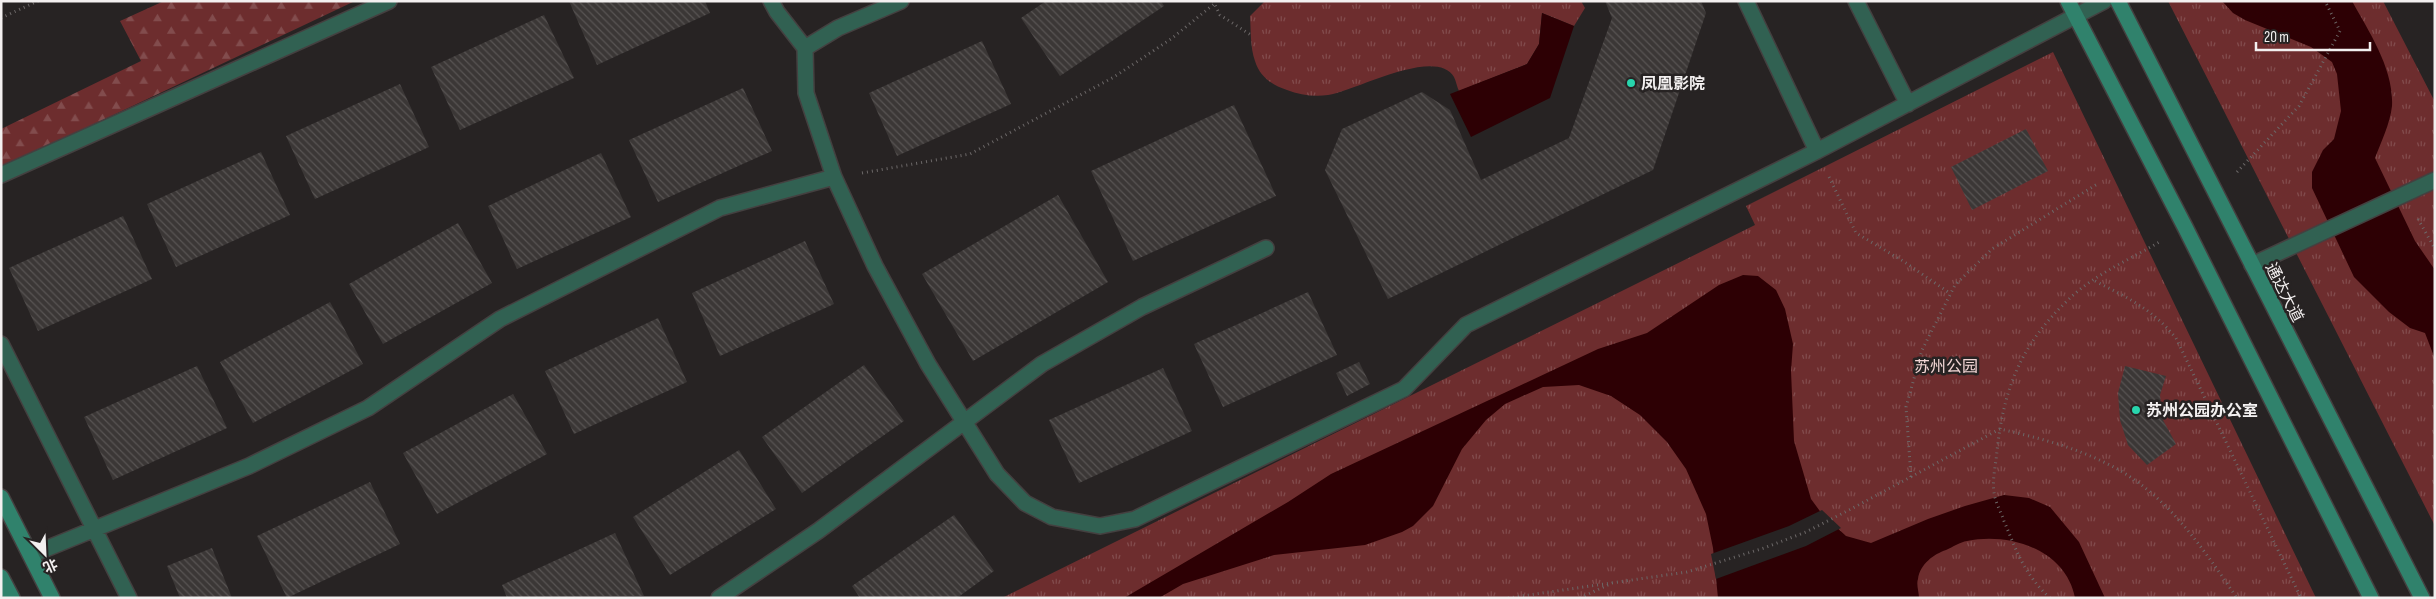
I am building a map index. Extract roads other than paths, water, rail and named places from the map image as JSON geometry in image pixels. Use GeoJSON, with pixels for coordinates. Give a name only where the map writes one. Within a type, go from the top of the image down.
{"type":"FeatureCollection","features":[{"type":"Feature","properties":{"kind":"main road"},"geometry":{"type":"LineString","coordinates":[[2068,1],[2185,227],[2371,598]]}},
{"type":"Feature","properties":{"kind":"main road","name":"通达大道"},"geometry":{"type":"LineString","coordinates":[[2118,1],[2422,598]]}},
{"type":"Feature","properties":{"kind":"main road"},"geometry":{"type":"LineString","coordinates":[[1,497],[52,598]]}},
{"type":"Feature","properties":{"kind":"main road"},"geometry":{"type":"LineString","coordinates":[[1,577],[12,598]]}},
{"type":"Feature","properties":{"kind":"lane"},"geometry":{"type":"LineString","coordinates":[[1,175],[389,1]]}},
{"type":"Feature","properties":{"kind":"lane"},"geometry":{"type":"LineString","coordinates":[[771,1],[777,12],[805,48],[806,93],[834,177],[875,266],[928,364],[963,420],[997,474],[1025,503],[1052,517],[1100,526],[1135,519],[1404,389],[1466,325],[1817,151],[2104,1]]}},
{"type":"Feature","properties":{"kind":"lane"},"geometry":{"type":"LineString","coordinates":[[805,48],[838,28],[902,1]]}},
{"type":"Feature","properties":{"kind":"lane"},"geometry":{"type":"LineString","coordinates":[[1746,1],[1817,151]]}},
{"type":"Feature","properties":{"kind":"lane"},"geometry":{"type":"LineString","coordinates":[[1856,1],[1908,104]]}},
{"type":"Feature","properties":{"kind":"lane"},"geometry":{"type":"LineString","coordinates":[[31,556],[249,466],[368,408],[500,319],[720,208],[834,177]]}},
{"type":"Feature","properties":{"kind":"lane"},"geometry":{"type":"LineString","coordinates":[[2252,265],[2435,180]]}},
{"type":"Feature","properties":{"kind":"lane"},"geometry":{"type":"LineString","coordinates":[[719,598],[818,531],[963,420],[1042,364],[1142,307],[1266,248]]}},
{"type":"Feature","properties":{"kind":"lane"},"geometry":{"type":"LineString","coordinates":[[1,344],[129,598]]}},
{"type":"Feature","properties":{"kind":"place","name":"凤凰影院"},"geometry":{"type":"Point","coordinates":[1631,83]}},
{"type":"Feature","properties":{"kind":"place","name":"苏州公园办公室"},"geometry":{"type":"Point","coordinates":[2136,410]}},
{"type":"Feature","properties":{"kind":"park label","name":"苏州公园"},"geometry":{"type":"Point","coordinates":[1946,366]}}]}
